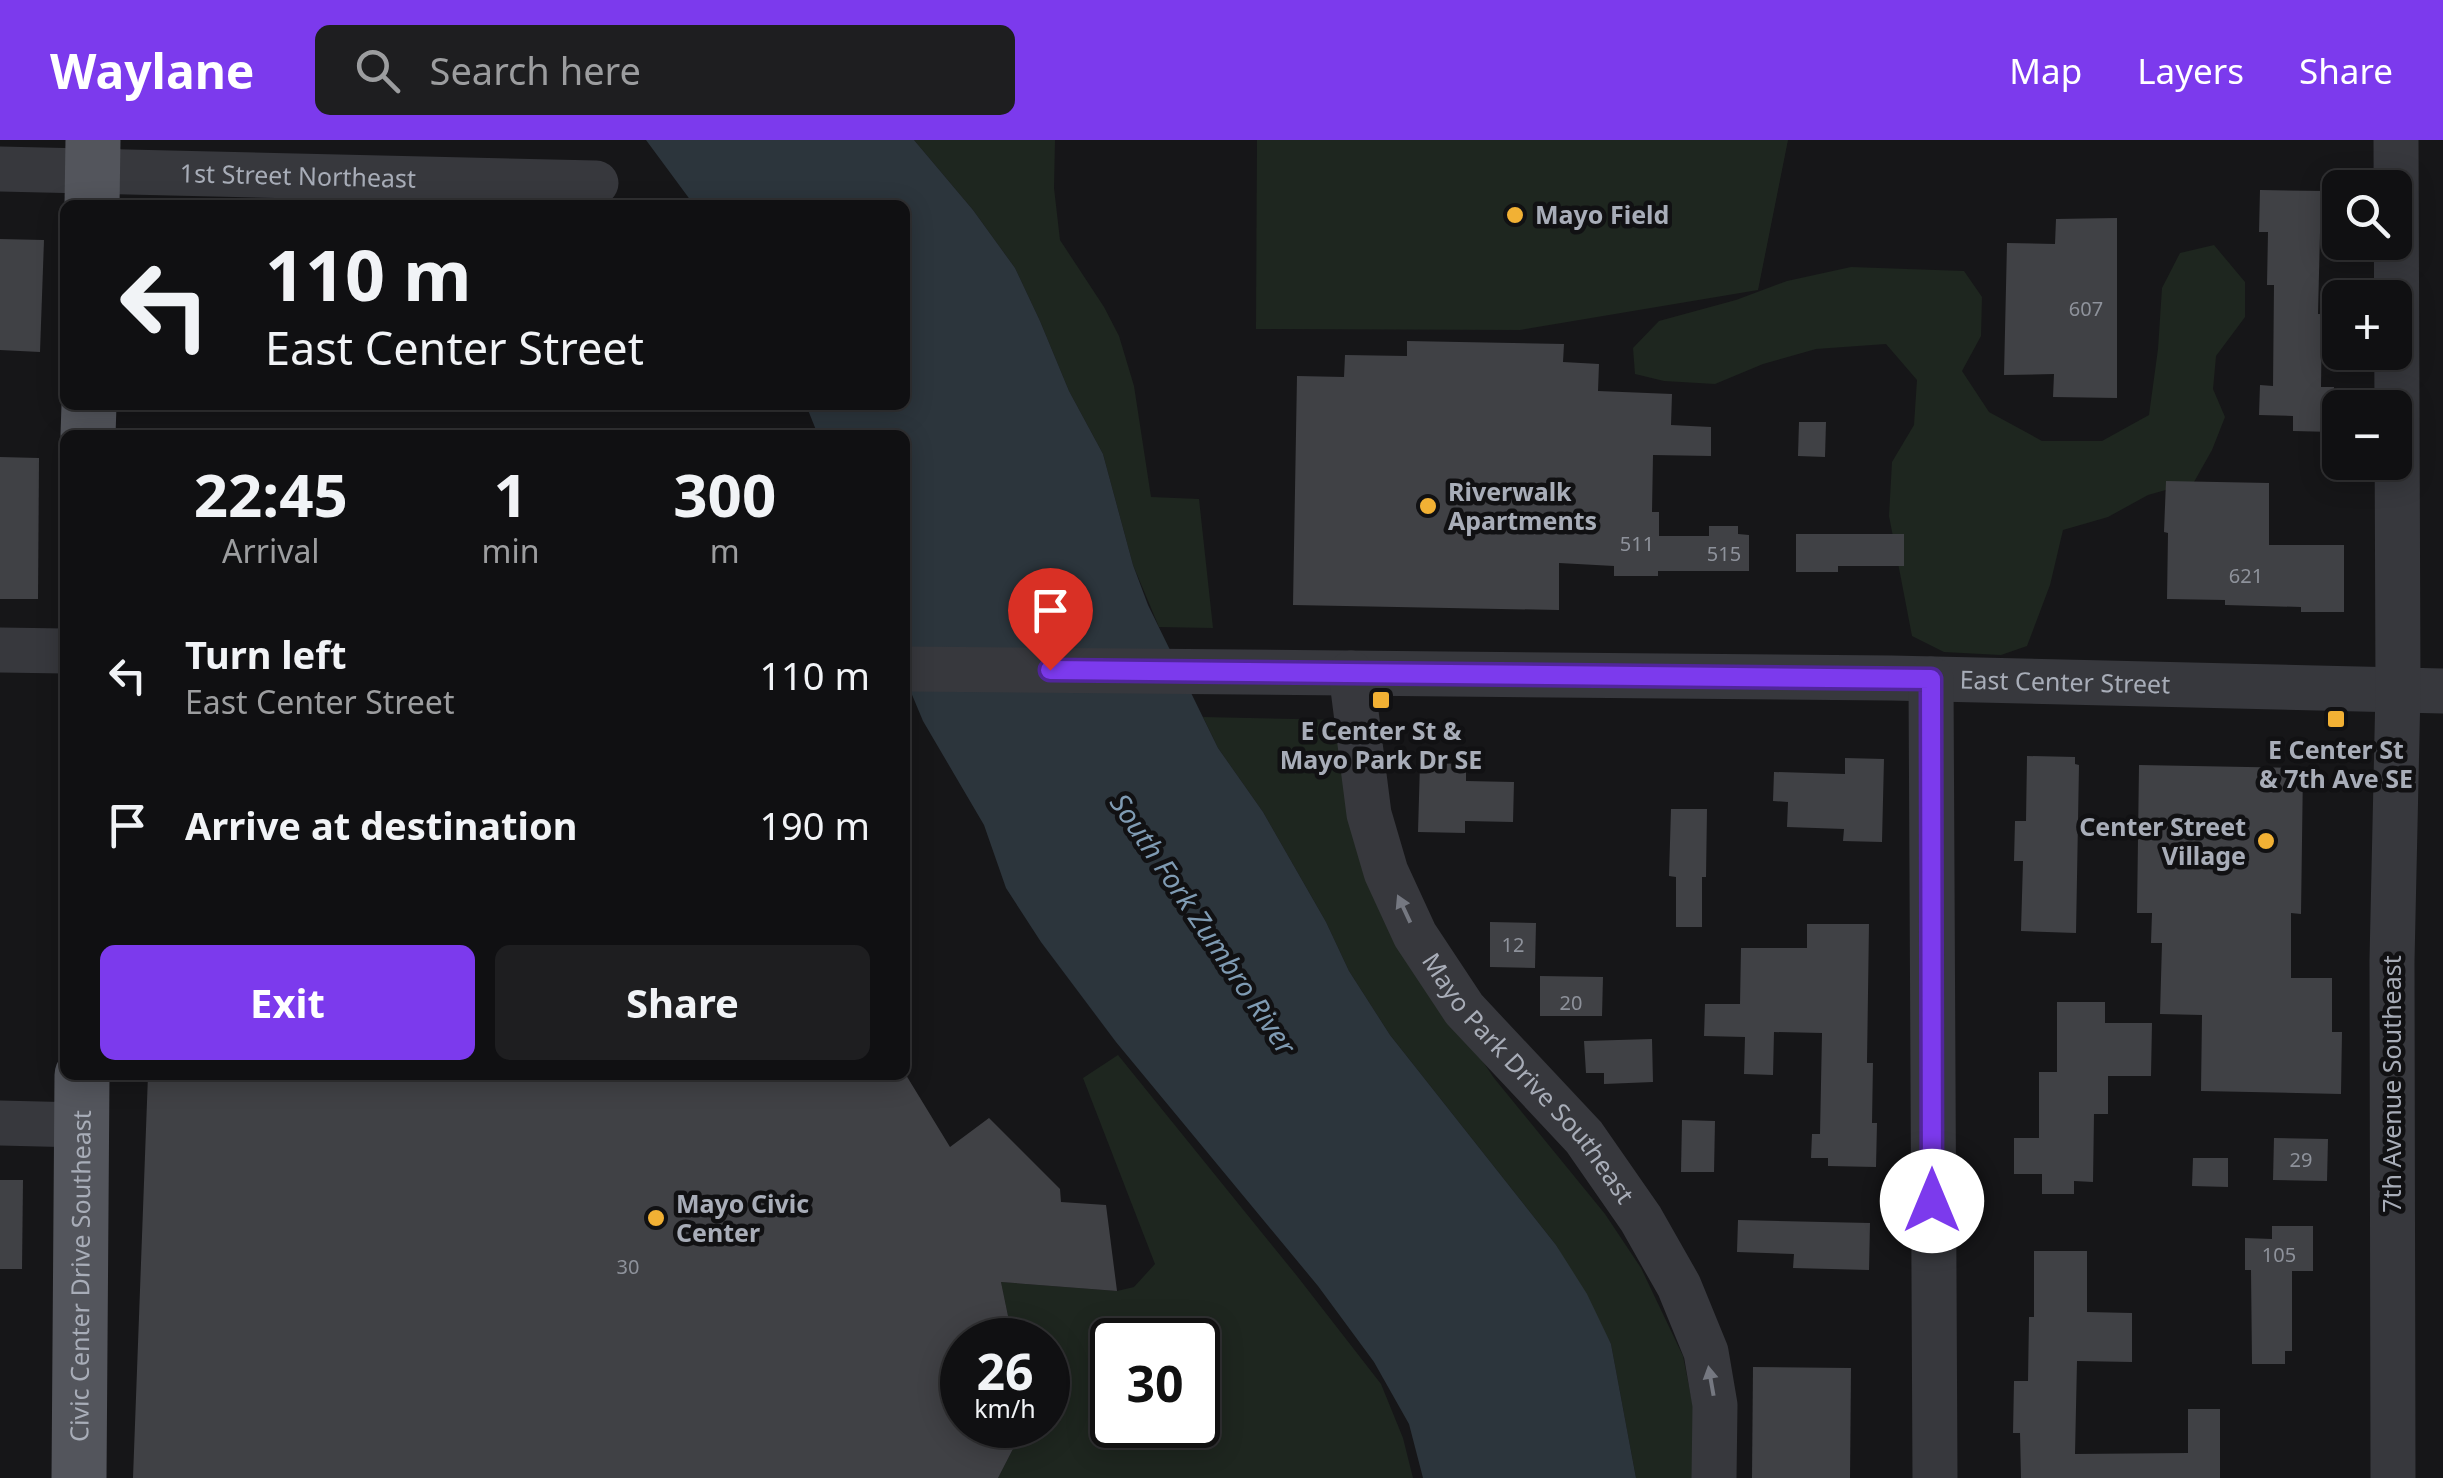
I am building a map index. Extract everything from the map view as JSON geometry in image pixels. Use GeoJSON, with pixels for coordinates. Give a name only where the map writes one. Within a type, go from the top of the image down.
{"type":"FeatureCollection","features":[{"type":"Feature","properties":{"kind":"main road","name":"Civic Center Drive Southeast"},"geometry":{"type":"LineString","coordinates":[[79,1478],[81,1100]]}},
{"type":"Feature","properties":{"kind":"street","name":"7th Avenue Southeast"},"geometry":{"type":"LineString","coordinates":[[2393,1478],[2392,960],[2398,690],[2396,140]]}},
{"type":"Feature","properties":{"kind":"street","name":"1st Street Northeast"},"geometry":{"type":"LineString","coordinates":[[0,169],[596,184]]}},
{"type":"Feature","properties":{"kind":"street"},"geometry":{"type":"LineString","coordinates":[[0,650],[60,651]]}},
{"type":"Feature","properties":{"kind":"street","name":"East Center Street"},"geometry":{"type":"LineString","coordinates":[[910,669],[1931,679],[2443,692]]}},
{"type":"Feature","properties":{"kind":"street","name":"Mayo Park Drive Southeast"},"geometry":{"type":"LineString","coordinates":[[1351,673],[1369,814],[1386,872],[1416,935],[1464,1009],[1584,1137],[1641,1219],[1680,1286],[1706,1352],[1715,1405],[1714,1478]]}},
{"type":"Feature","properties":{"kind":"street"},"geometry":{"type":"LineString","coordinates":[[1931,679],[1935,1478]]}},
{"type":"Feature","properties":{"kind":"street"},"geometry":{"type":"LineString","coordinates":[[0,1123],[81,1100]]}},
{"type":"Feature","properties":{"kind":"shaded area"},"geometry":{"type":"Polygon","coordinates":[[[914,140],[1055,140],[1054,188],[1060,240],[1119,336],[1134,386],[1151,497],[1199,499],[1213,628],[1159,627],[1133,565],[1103,454],[1069,391],[1015,268],[914,140]]]}},
{"type":"Feature","properties":{"kind":"shaded area","name":"Mayo Field"},"geometry":{"type":"Polygon","coordinates":[[[1257,140],[1788,140],[1758,290],[1520,330],[1256,329],[1257,140]]]}},
{"type":"Feature","properties":{"kind":"shaded area"},"geometry":{"type":"Polygon","coordinates":[[[2214,245],[2245,282],[2245,317],[2216,356],[2213,389],[2225,417],[2212,450],[2194,482],[2148,495],[2108,517],[2063,530],[2050,585],[2027,646],[2001,655],[1944,652],[1912,636],[1889,516],[1892,462],[1914,425],[1917,380],[1886,344],[1816,349],[1763,364],[1715,384],[1664,381],[1635,374],[1633,348],[1659,321],[1787,281],[1851,267],[1964,271],[1982,297],[1981,336],[1962,371],[1989,412],[2042,441],[2102,441],[2149,415],[2162,288],[2180,253],[2214,245]]]}},
{"type":"Feature","properties":{"kind":"shaded area"},"geometry":{"type":"Polygon","coordinates":[[[1203,717],[1345,720],[1452,1016],[1494,1078],[1605,1214],[1641,1268],[1683,1356],[1696,1421],[1699,1478],[1636,1478],[1611,1344],[1556,1245],[1390,1035],[1349,971],[1326,922],[1263,812],[1218,748],[1203,717]]]}},
{"type":"Feature","properties":{"kind":"shaded area"},"geometry":{"type":"Polygon","coordinates":[[[1118,1055],[1381,1384],[1403,1438],[1413,1478],[998,1478],[1013,1448],[1070,1448],[1070,1318],[1008,1318],[1001,1282],[1117,1291],[1134,1287],[1155,1264],[1083,1078],[1118,1055]]]}},
{"type":"Feature","properties":{"kind":"water","name":"South Fork Zumbro River"},"geometry":{"type":"Polygon","coordinates":[[[646,140],[914,140],[973,210],[1015,268],[1069,391],[1103,454],[1148,605],[1218,748],[1263,812],[1326,922],[1349,971],[1390,1035],[1556,1245],[1587,1294],[1611,1344],[1636,1478],[1423,1478],[1409,1424],[1374,1362],[1318,1286],[1116,1042],[1006,888],[984,825],[923,721],[910,690],[910,430],[816,430],[808,410],[910,410],[910,200],[690,200],[646,140]]]}},
{"type":"Feature","properties":{"kind":"building"},"geometry":{"type":"Polygon","coordinates":[[[2260,190],[2322,191],[2318,314],[2322,314],[2321,387],[2334,387],[2322,390],[2322,432],[2293,431],[2293,416],[2259,415],[2260,385],[2273,386],[2274,285],[2267,285],[2268,232],[2259,232],[2260,190]]]}},
{"type":"Feature","properties":{"kind":"building"},"geometry":{"type":"Polygon","coordinates":[[[2117,218],[2117,398],[2053,397],[2054,374],[2004,375],[2007,243],[2055,244],[2056,219],[2117,218]]]}},
{"type":"Feature","properties":{"kind":"building"},"geometry":{"type":"Polygon","coordinates":[[[0,239],[44,240],[40,352],[0,350],[0,239]]]}},
{"type":"Feature","properties":{"kind":"building","name":"Riverwalk Apartments"},"geometry":{"type":"Polygon","coordinates":[[[1407,341],[1564,344],[1563,362],[1599,364],[1598,391],[1672,394],[1671,425],[1711,427],[1711,456],[1653,455],[1652,512],[1659,512],[1659,536],[1709,536],[1709,526],[1738,526],[1738,534],[1749,535],[1749,571],[1658,571],[1658,576],[1614,576],[1614,566],[1559,563],[1559,610],[1293,605],[1297,376],[1344,377],[1345,355],[1407,356],[1407,341]]]}},
{"type":"Feature","properties":{"kind":"building"},"geometry":{"type":"Polygon","coordinates":[[[1799,422],[1826,422],[1825,457],[1798,456],[1799,422]]]}},
{"type":"Feature","properties":{"kind":"building"},"geometry":{"type":"Polygon","coordinates":[[[0,457],[39,458],[38,599],[0,599],[0,457]]]}},
{"type":"Feature","properties":{"kind":"building"},"geometry":{"type":"Polygon","coordinates":[[[2166,481],[2269,483],[2269,545],[2344,545],[2344,612],[2225,605],[2225,600],[2167,599],[2166,481]]]}},
{"type":"Feature","properties":{"kind":"building"},"geometry":{"type":"Polygon","coordinates":[[[1796,534],[1904,534],[1904,566],[1838,566],[1838,572],[1796,572],[1796,534]]]}},
{"type":"Feature","properties":{"kind":"building"},"geometry":{"type":"Polygon","coordinates":[[[2027,756],[2075,757],[2075,764],[2079,765],[2076,933],[2021,931],[2023,861],[2014,861],[2015,821],[2026,821],[2027,756]]]}},
{"type":"Feature","properties":{"kind":"building"},"geometry":{"type":"Polygon","coordinates":[[[1845,758],[1884,759],[1882,842],[1843,841],[1844,829],[1787,827],[1788,802],[1773,801],[1774,772],[1845,774],[1845,758]]]}},
{"type":"Feature","properties":{"kind":"building"},"geometry":{"type":"Polygon","coordinates":[[[1420,763],[1466,764],[1466,781],[1514,782],[1513,822],[1465,821],[1465,833],[1418,832],[1420,763]]]}},
{"type":"Feature","properties":{"kind":"building"},"geometry":{"type":"Polygon","coordinates":[[[2139,765],[2303,768],[2301,914],[2291,913],[2291,978],[2332,978],[2332,1032],[2342,1032],[2341,1094],[2201,1091],[2202,1015],[2160,1014],[2162,943],[2151,943],[2152,913],[2137,913],[2139,765]]]}},
{"type":"Feature","properties":{"kind":"building"},"geometry":{"type":"Polygon","coordinates":[[[1671,809],[1707,809],[1702,927],[1676,927],[1676,877],[1669,876],[1671,809]]]}},
{"type":"Feature","properties":{"kind":"building"},"geometry":{"type":"Polygon","coordinates":[[[1490,922],[1536,923],[1535,968],[1490,967],[1490,922]]]}},
{"type":"Feature","properties":{"kind":"building"},"geometry":{"type":"Polygon","coordinates":[[[1807,924],[1869,924],[1867,1063],[1873,1063],[1876,1167],[1828,1166],[1828,1158],[1811,1158],[1812,1134],[1820,1134],[1822,1033],[1774,1032],[1773,1075],[1744,1074],[1745,1037],[1704,1036],[1705,1004],[1740,1004],[1741,948],[1807,948],[1807,924]]]}},
{"type":"Feature","properties":{"kind":"building"},"geometry":{"type":"Polygon","coordinates":[[[1540,976],[1603,977],[1602,1016],[1540,1016],[1540,976]]]}},
{"type":"Feature","properties":{"kind":"building"},"geometry":{"type":"Polygon","coordinates":[[[2057,1002],[2105,1002],[2105,1023],[2152,1023],[2151,1076],[2108,1076],[2108,1114],[2094,1114],[2093,1182],[2074,1181],[2074,1194],[2042,1194],[2042,1174],[2014,1174],[2014,1138],[2039,1138],[2039,1072],[2057,1072],[2057,1002]]]}},
{"type":"Feature","properties":{"kind":"building"},"geometry":{"type":"Polygon","coordinates":[[[1652,1039],[1653,1082],[1604,1084],[1604,1073],[1586,1073],[1584,1041],[1652,1039]]]}},
{"type":"Feature","properties":{"kind":"building","name":"Mayo Civic Center"},"geometry":{"type":"Polygon","coordinates":[[[148,1080],[909,1080],[950,1147],[989,1118],[1060,1189],[1061,1202],[1106,1205],[1117,1291],[1001,1282],[1008,1318],[940,1318],[940,1448],[1013,1448],[998,1478],[133,1478],[148,1080]]]}},
{"type":"Feature","properties":{"kind":"building"},"geometry":{"type":"Polygon","coordinates":[[[1682,1120],[1715,1121],[1714,1172],[1681,1172],[1682,1120]]]}},
{"type":"Feature","properties":{"kind":"building"},"geometry":{"type":"Polygon","coordinates":[[[2274,1138],[2328,1139],[2327,1181],[2273,1180],[2274,1138]]]}},
{"type":"Feature","properties":{"kind":"building"},"geometry":{"type":"Polygon","coordinates":[[[2193,1158],[2228,1158],[2228,1187],[2192,1186],[2193,1158]]]}},
{"type":"Feature","properties":{"kind":"building"},"geometry":{"type":"Polygon","coordinates":[[[0,1180],[23,1180],[22,1269],[0,1269],[0,1180]]]}},
{"type":"Feature","properties":{"kind":"building"},"geometry":{"type":"Polygon","coordinates":[[[1738,1220],[1870,1223],[1869,1270],[1793,1268],[1794,1254],[1737,1252],[1738,1220]]]}},
{"type":"Feature","properties":{"kind":"building"},"geometry":{"type":"Polygon","coordinates":[[[2272,1226],[2313,1226],[2313,1271],[2292,1271],[2292,1351],[2285,1351],[2285,1364],[2252,1364],[2251,1270],[2245,1270],[2245,1238],[2272,1239],[2272,1226]]]}},
{"type":"Feature","properties":{"kind":"building"},"geometry":{"type":"Polygon","coordinates":[[[2034,1251],[2087,1251],[2087,1312],[2132,1313],[2132,1362],[2077,1361],[2075,1454],[2188,1453],[2188,1409],[2220,1409],[2220,1478],[2021,1478],[2020,1433],[2013,1433],[2014,1381],[2028,1381],[2029,1317],[2034,1317],[2034,1251]]]}},
{"type":"Feature","properties":{"kind":"building"},"geometry":{"type":"Polygon","coordinates":[[[1753,1367],[1851,1368],[1850,1478],[1752,1478],[1753,1367]]]}},
{"type":"Feature","properties":{"kind":"place","name":"Mayo Field"},"geometry":{"type":"Point","coordinates":[1515,215]}},
{"type":"Feature","properties":{"kind":"place","name":"Riverwalk Apartments"},"geometry":{"type":"Point","coordinates":[1428,506]}},
{"type":"Feature","properties":{"kind":"place","name":"E Center St & Mayo Park Dr SE"},"geometry":{"type":"Point","coordinates":[1381,700]}},
{"type":"Feature","properties":{"kind":"place","name":"E Center St & 7th Ave SE"},"geometry":{"type":"Point","coordinates":[2336,719]}},
{"type":"Feature","properties":{"kind":"place","name":"Center Street Village"},"geometry":{"type":"Point","coordinates":[2266,841]}},
{"type":"Feature","properties":{"kind":"place","name":"Mayo Civic Center"},"geometry":{"type":"Point","coordinates":[656,1218]}},
{"type":"Feature","properties":{"kind":"route"},"geometry":{"type":"LineString","coordinates":[[1050,670],[1931,679],[1932,1201]]}}]}
